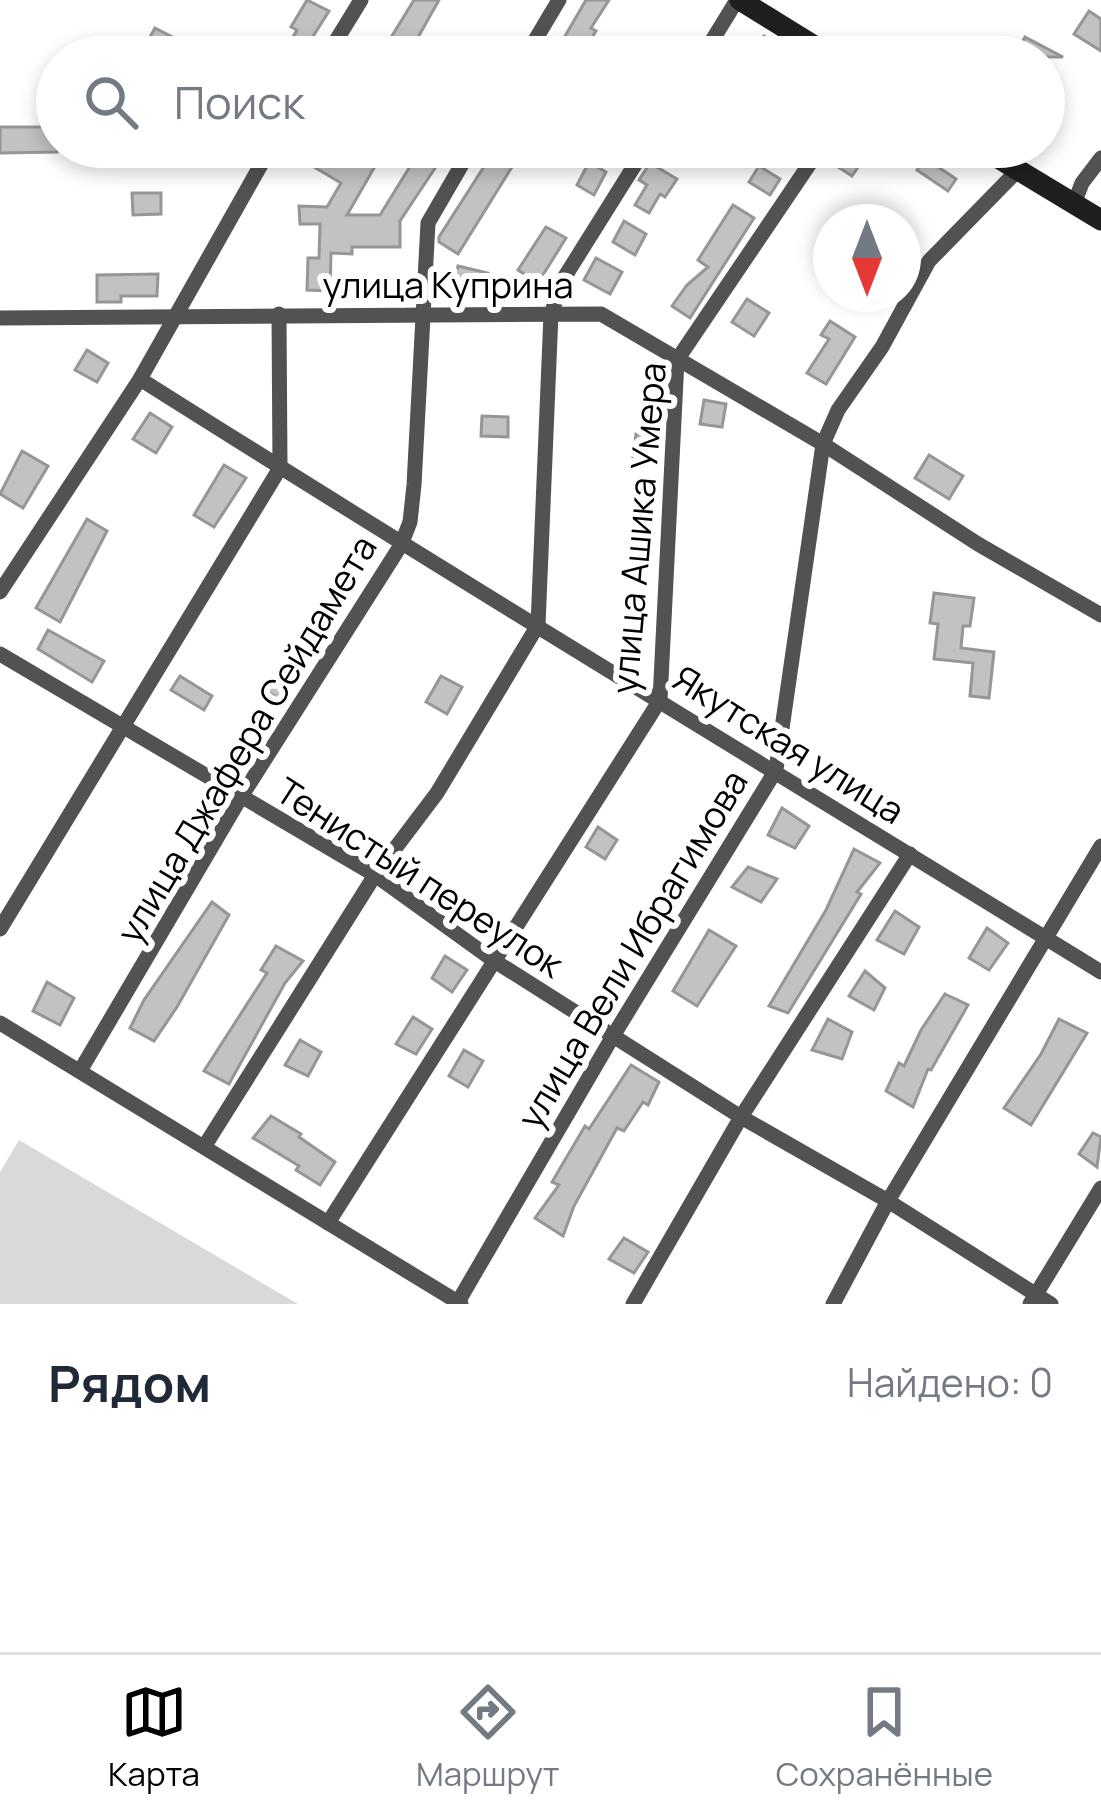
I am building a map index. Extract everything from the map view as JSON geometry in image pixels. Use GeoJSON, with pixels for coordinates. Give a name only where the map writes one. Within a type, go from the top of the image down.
{"type":"FeatureCollection","features":[{"type":"Feature","properties":{"kind":"street"},"geometry":{"type":"LineString","coordinates":[[339,36],[361,0]]}},
{"type":"Feature","properties":{"kind":"street"},"geometry":{"type":"LineString","coordinates":[[538,36],[559,0]]}},
{"type":"Feature","properties":{"kind":"street"},"geometry":{"type":"LineString","coordinates":[[716,36],[739,0],[798,36]]}},
{"type":"Feature","properties":{"kind":"street"},"geometry":{"type":"LineString","coordinates":[[1074,203],[1101,158]]}},
{"type":"Feature","properties":{"kind":"street"},"geometry":{"type":"LineString","coordinates":[[0,592],[140,379],[259,168]]}},
{"type":"Feature","properties":{"kind":"street","name":"улица Джафера Сейдамета"},"geometry":{"type":"LineString","coordinates":[[80,1071],[241,797],[401,545],[410,521],[414,485],[428,223],[460,168]]}},
{"type":"Feature","properties":{"kind":"street"},"geometry":{"type":"LineString","coordinates":[[204,1147],[375,875],[437,793],[538,625],[551,314],[564,278],[633,168]]}},
{"type":"Feature","properties":{"kind":"street","name":"улица Ашика Умера"},"geometry":{"type":"LineString","coordinates":[[328,1222],[660,700],[677,360],[807,168]]}},
{"type":"Feature","properties":{"kind":"street"},"geometry":{"type":"LineString","coordinates":[[1015,168],[1101,220]]}},
{"type":"Feature","properties":{"kind":"street","name":"улица Вели Ибрагимова"},"geometry":{"type":"LineString","coordinates":[[460,1303],[613,1036],[776,770],[823,444],[838,410],[882,347],[929,260],[1018,170]]}},
{"type":"Feature","properties":{"kind":"street"},"geometry":{"type":"LineString","coordinates":[[0,929],[280,467],[279,314]]}},
{"type":"Feature","properties":{"kind":"street","name":"улица Куприна"},"geometry":{"type":"LineString","coordinates":[[0,318],[601,314],[1101,615]]}},
{"type":"Feature","properties":{"kind":"street","name":"Якутская улица"},"geometry":{"type":"LineString","coordinates":[[140,379],[401,545],[1101,972]]}},
{"type":"Feature","properties":{"kind":"street","name":"Тенистый переулок"},"geometry":{"type":"LineString","coordinates":[[0,654],[375,875],[493,960],[741,1117],[888,1202],[1039,1301]]}},
{"type":"Feature","properties":{"kind":"street"},"geometry":{"type":"LineString","coordinates":[[833,1304],[888,1202],[1101,846]]}},
{"type":"Feature","properties":{"kind":"street"},"geometry":{"type":"LineString","coordinates":[[634,1304],[741,1117],[910,854]]}},
{"type":"Feature","properties":{"kind":"street"},"geometry":{"type":"LineString","coordinates":[[0,1023],[460,1303]]}},
{"type":"Feature","properties":{"kind":"street"},"geometry":{"type":"LineString","coordinates":[[1039,1301],[1101,1188]]}},
{"type":"Feature","properties":{"kind":"shaded area"},"geometry":{"type":"Polygon","coordinates":[[[19,1140],[298,1304],[0,1304],[0,1172],[19,1140]]]}},
{"type":"Feature","properties":{"kind":"building"},"geometry":{"type":"Polygon","coordinates":[[[307,0],[329,11],[313,36],[293,36],[297,30],[291,27],[307,0]]]}},
{"type":"Feature","properties":{"kind":"building"},"geometry":{"type":"Polygon","coordinates":[[[414,0],[439,0],[419,36],[392,36],[414,0]]]}},
{"type":"Feature","properties":{"kind":"building"},"geometry":{"type":"Polygon","coordinates":[[[586,0],[609,0],[591,28],[596,31],[593,36],[565,36],[586,0]]]}},
{"type":"Feature","properties":{"kind":"building"},"geometry":{"type":"Polygon","coordinates":[[[1089,11],[1101,19],[1101,51],[1074,34],[1089,11]]]}},
{"type":"Feature","properties":{"kind":"building"},"geometry":{"type":"Polygon","coordinates":[[[0,127],[36,127],[36,152],[0,153],[0,127]]]}},
{"type":"Feature","properties":{"kind":"building"},"geometry":{"type":"Polygon","coordinates":[[[316,168],[374,168],[347,215],[380,215],[409,168],[435,168],[400,221],[400,247],[352,247],[352,254],[331,253],[330,291],[307,290],[308,258],[319,258],[320,224],[300,224],[299,206],[327,207],[341,183],[316,168]]]}},
{"type":"Feature","properties":{"kind":"building"},"geometry":{"type":"Polygon","coordinates":[[[483,168],[511,168],[458,254],[439,242],[483,168]]]}},
{"type":"Feature","properties":{"kind":"building"},"geometry":{"type":"Polygon","coordinates":[[[586,168],[606,172],[594,195],[577,185],[586,168]]]}},
{"type":"Feature","properties":{"kind":"building"},"geometry":{"type":"Polygon","coordinates":[[[647,168],[658,168],[677,179],[649,213],[635,205],[647,185],[639,180],[647,168]]]}},
{"type":"Feature","properties":{"kind":"building"},"geometry":{"type":"Polygon","coordinates":[[[758,168],[780,179],[770,195],[749,182],[758,168]]]}},
{"type":"Feature","properties":{"kind":"building"},"geometry":{"type":"Polygon","coordinates":[[[940,168],[956,179],[948,191],[917,170],[940,168]]]}},
{"type":"Feature","properties":{"kind":"building"},"geometry":{"type":"Polygon","coordinates":[[[132,193],[161,193],[161,214],[133,215],[132,193]]]}},
{"type":"Feature","properties":{"kind":"building"},"geometry":{"type":"Polygon","coordinates":[[[733,205],[754,218],[690,318],[672,306],[708,267],[698,260],[733,205]]]}},
{"type":"Feature","properties":{"kind":"building"},"geometry":{"type":"Polygon","coordinates":[[[624,221],[646,234],[635,255],[613,242],[624,221]]]}},
{"type":"Feature","properties":{"kind":"building"},"geometry":{"type":"Polygon","coordinates":[[[546,227],[566,238],[538,283],[518,270],[546,227]]]}},
{"type":"Feature","properties":{"kind":"building"},"geometry":{"type":"Polygon","coordinates":[[[596,258],[622,272],[610,294],[584,280],[596,258]]]}},
{"type":"Feature","properties":{"kind":"building"},"geometry":{"type":"Polygon","coordinates":[[[458,266],[488,273],[483,294],[453,287],[458,266]]]}},
{"type":"Feature","properties":{"kind":"building"},"geometry":{"type":"Polygon","coordinates":[[[158,274],[157,296],[97,302],[97,275],[158,274]]]}},
{"type":"Feature","properties":{"kind":"building"},"geometry":{"type":"Polygon","coordinates":[[[747,299],[769,313],[754,336],[732,322],[747,299]]]}},
{"type":"Feature","properties":{"kind":"building"},"geometry":{"type":"Polygon","coordinates":[[[830,321],[855,337],[826,384],[807,373],[829,339],[821,335],[830,321]]]}},
{"type":"Feature","properties":{"kind":"building"},"geometry":{"type":"Polygon","coordinates":[[[87,350],[108,363],[97,382],[75,370],[87,350]]]}},
{"type":"Feature","properties":{"kind":"building"},"geometry":{"type":"Polygon","coordinates":[[[704,400],[726,404],[722,427],[700,424],[704,400]]]}},
{"type":"Feature","properties":{"kind":"building"},"geometry":{"type":"Polygon","coordinates":[[[150,413],[172,427],[156,453],[133,439],[150,413]]]}},
{"type":"Feature","properties":{"kind":"building"},"geometry":{"type":"Polygon","coordinates":[[[482,416],[508,417],[508,437],[481,436],[482,416]]]}},
{"type":"Feature","properties":{"kind":"building"},"geometry":{"type":"Polygon","coordinates":[[[636,434],[657,437],[655,459],[633,457],[636,434]]]}},
{"type":"Feature","properties":{"kind":"building"},"geometry":{"type":"Polygon","coordinates":[[[22,451],[48,466],[23,508],[0,494],[22,451]]]}},
{"type":"Feature","properties":{"kind":"building"},"geometry":{"type":"Polygon","coordinates":[[[929,455],[963,476],[949,499],[915,478],[929,455]]]}},
{"type":"Feature","properties":{"kind":"building"},"geometry":{"type":"Polygon","coordinates":[[[224,465],[246,478],[214,527],[194,515],[224,465]]]}},
{"type":"Feature","properties":{"kind":"building"},"geometry":{"type":"Polygon","coordinates":[[[87,519],[107,531],[60,622],[36,608],[87,519]]]}},
{"type":"Feature","properties":{"kind":"building"},"geometry":{"type":"Polygon","coordinates":[[[934,593],[974,598],[970,626],[963,626],[961,648],[994,652],[989,698],[970,696],[973,663],[934,659],[938,624],[930,623],[934,593]]]}},
{"type":"Feature","properties":{"kind":"building"},"geometry":{"type":"Polygon","coordinates":[[[48,630],[104,661],[92,682],[38,649],[48,630]]]}},
{"type":"Feature","properties":{"kind":"building"},"geometry":{"type":"Polygon","coordinates":[[[276,671],[294,683],[281,701],[264,689],[276,671]]]}},
{"type":"Feature","properties":{"kind":"building"},"geometry":{"type":"Polygon","coordinates":[[[180,676],[212,696],[204,710],[171,690],[180,676]]]}},
{"type":"Feature","properties":{"kind":"building"},"geometry":{"type":"Polygon","coordinates":[[[441,676],[462,687],[447,714],[426,702],[441,676]]]}},
{"type":"Feature","properties":{"kind":"building"},"geometry":{"type":"Polygon","coordinates":[[[782,808],[809,826],[795,848],[768,835],[782,808]]]}},
{"type":"Feature","properties":{"kind":"building"},"geometry":{"type":"Polygon","coordinates":[[[598,827],[617,840],[605,859],[586,847],[598,827]]]}},
{"type":"Feature","properties":{"kind":"building"},"geometry":{"type":"Polygon","coordinates":[[[854,849],[880,863],[857,892],[861,894],[788,1013],[769,1006],[826,910],[854,849]]]}},
{"type":"Feature","properties":{"kind":"building"},"geometry":{"type":"Polygon","coordinates":[[[748,867],[777,879],[761,902],[732,887],[748,867]]]}},
{"type":"Feature","properties":{"kind":"building"},"geometry":{"type":"Polygon","coordinates":[[[212,902],[229,915],[154,1041],[130,1028],[212,902]]]}},
{"type":"Feature","properties":{"kind":"building"},"geometry":{"type":"Polygon","coordinates":[[[895,911],[919,927],[904,954],[877,940],[895,911]]]}},
{"type":"Feature","properties":{"kind":"building"},"geometry":{"type":"Polygon","coordinates":[[[987,928],[1008,943],[989,970],[969,958],[987,928]]]}},
{"type":"Feature","properties":{"kind":"building"},"geometry":{"type":"Polygon","coordinates":[[[709,930],[736,946],[697,1006],[673,991],[709,930]]]}},
{"type":"Feature","properties":{"kind":"building"},"geometry":{"type":"Polygon","coordinates":[[[276,946],[303,961],[285,983],[229,1084],[204,1071],[267,973],[261,970],[276,946]]]}},
{"type":"Feature","properties":{"kind":"building"},"geometry":{"type":"Polygon","coordinates":[[[445,956],[467,970],[452,992],[432,978],[445,956]]]}},
{"type":"Feature","properties":{"kind":"building"},"geometry":{"type":"Polygon","coordinates":[[[865,971],[885,988],[874,1010],[849,996],[865,971]]]}},
{"type":"Feature","properties":{"kind":"building"},"geometry":{"type":"Polygon","coordinates":[[[47,982],[74,998],[60,1025],[33,1011],[47,982]]]}},
{"type":"Feature","properties":{"kind":"building"},"geometry":{"type":"Polygon","coordinates":[[[945,994],[968,1005],[928,1069],[913,1107],[886,1091],[945,994]]]}},
{"type":"Feature","properties":{"kind":"building"},"geometry":{"type":"Polygon","coordinates":[[[413,1017],[432,1029],[416,1054],[396,1044],[413,1017]]]}},
{"type":"Feature","properties":{"kind":"building"},"geometry":{"type":"Polygon","coordinates":[[[828,1019],[852,1032],[842,1059],[812,1050],[828,1019]]]}},
{"type":"Feature","properties":{"kind":"building"},"geometry":{"type":"Polygon","coordinates":[[[1059,1019],[1087,1033],[1031,1125],[1004,1108],[1059,1019]]]}},
{"type":"Feature","properties":{"kind":"building"},"geometry":{"type":"Polygon","coordinates":[[[300,1040],[321,1052],[308,1076],[285,1065],[300,1040]]]}},
{"type":"Feature","properties":{"kind":"building"},"geometry":{"type":"Polygon","coordinates":[[[464,1050],[483,1061],[468,1087],[449,1076],[464,1050]]]}},
{"type":"Feature","properties":{"kind":"building"},"geometry":{"type":"Polygon","coordinates":[[[631,1065],[659,1082],[648,1105],[643,1102],[624,1131],[617,1128],[563,1236],[535,1218],[559,1185],[552,1182],[585,1126],[589,1129],[631,1065]]]}},
{"type":"Feature","properties":{"kind":"building"},"geometry":{"type":"Polygon","coordinates":[[[271,1116],[335,1162],[320,1185],[253,1138],[271,1116]]]}},
{"type":"Feature","properties":{"kind":"building"},"geometry":{"type":"Polygon","coordinates":[[[1093,1133],[1101,1137],[1097,1167],[1079,1154],[1093,1133]]]}},
{"type":"Feature","properties":{"kind":"building"},"geometry":{"type":"Polygon","coordinates":[[[624,1238],[648,1252],[634,1273],[609,1259],[624,1238]]]}}]}
